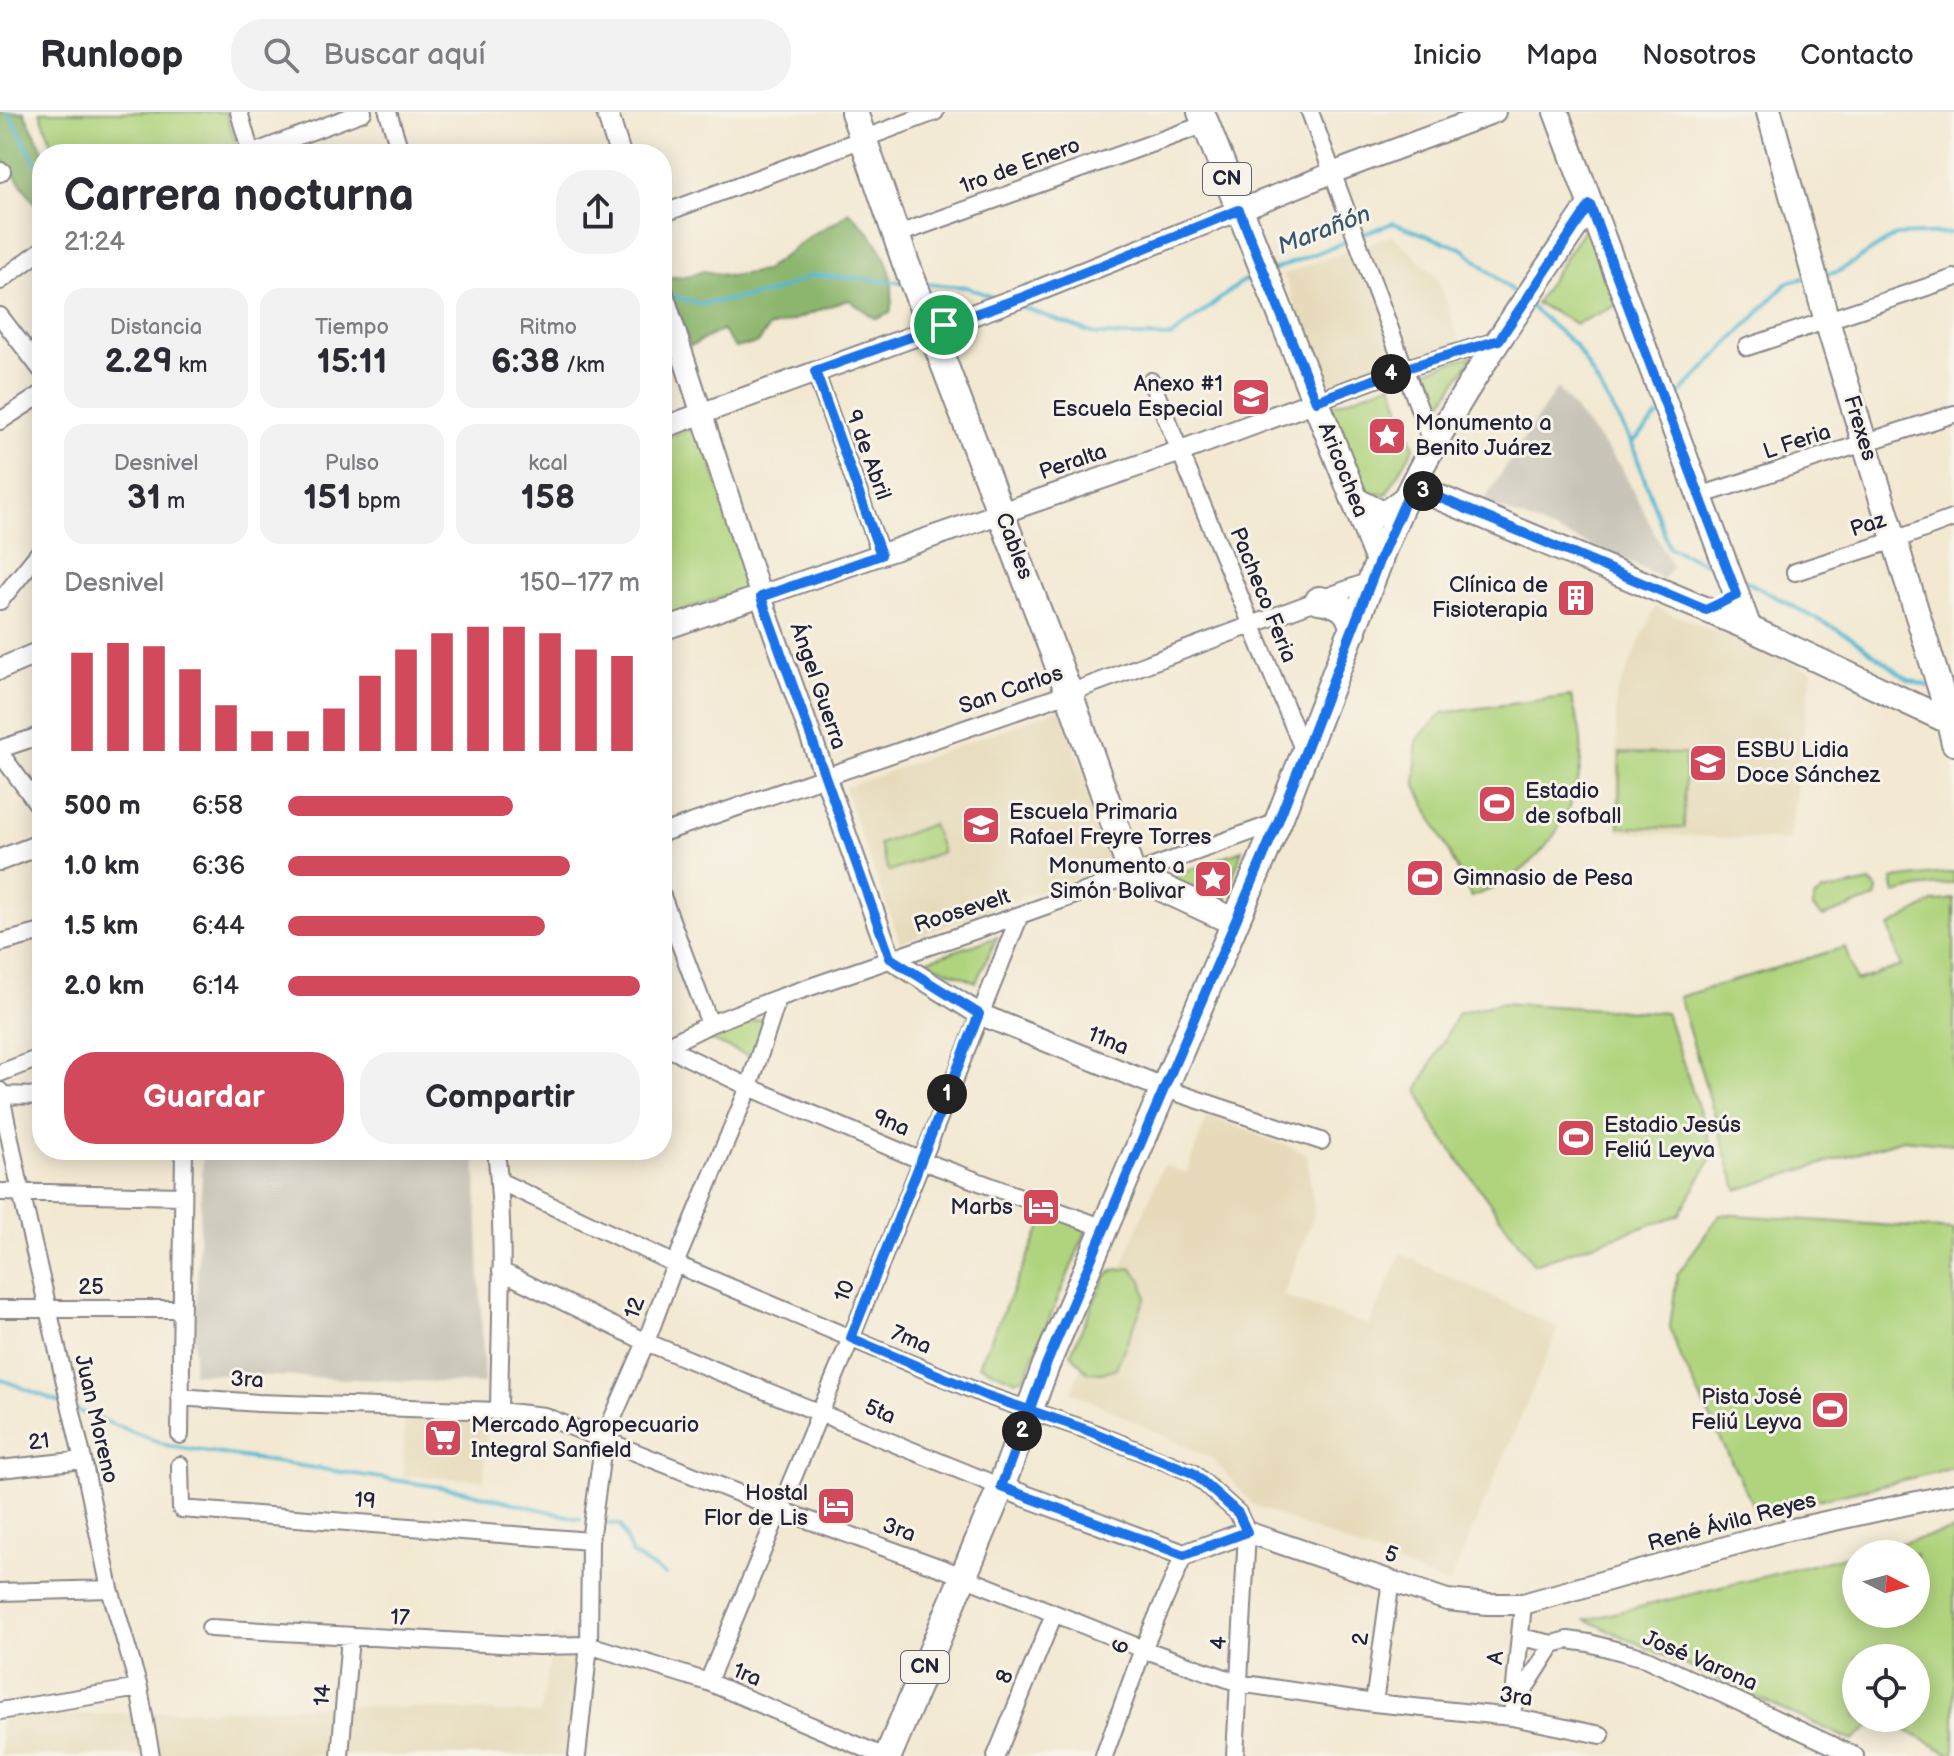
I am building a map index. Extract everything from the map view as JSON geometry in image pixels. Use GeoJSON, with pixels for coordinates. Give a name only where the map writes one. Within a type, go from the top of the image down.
{"type":"FeatureCollection","features":[{"type":"Feature","properties":{"kind":"main road","name":"Cables"},"geometry":{"type":"LineString","coordinates":[[854,112],[905,261],[1002,512],[1132,874]]}},
{"type":"Feature","properties":{"kind":"main road"},"geometry":{"type":"LineString","coordinates":[[1556,112],[1749,628]]}},
{"type":"Feature","properties":{"kind":"main road","name":"Frexes"},"geometry":{"type":"LineString","coordinates":[[1769,112],[1827,321],[1951,723]]}},
{"type":"Feature","properties":{"kind":"main road","name":"Aricochea"},"geometry":{"type":"LineString","coordinates":[[1203,118],[1355,501],[1375,570]]}},
{"type":"Feature","properties":{"kind":"main road","name":"CN"},"geometry":{"type":"LineString","coordinates":[[886,1756],[1001,1487],[1104,1228],[1278,822],[1375,570],[1409,492],[1433,446],[1505,331],[1590,205]]}},
{"type":"Feature","properties":{"kind":"main road"},"geometry":{"type":"LineString","coordinates":[[1355,501],[1386,514],[1409,492],[1749,628],[1951,723]]}},
{"type":"Feature","properties":{"kind":"main road"},"geometry":{"type":"LineString","coordinates":[[1706,610],[1736,593]]}},
{"type":"Feature","properties":{"kind":"main road"},"geometry":{"type":"LineString","coordinates":[[1319,600],[1335,603],[1345,610],[1352,619],[1353,631]]}},
{"type":"Feature","properties":{"kind":"main road"},"geometry":{"type":"LineString","coordinates":[[1132,874],[1235,922]]}},
{"type":"Feature","properties":{"kind":"street"},"geometry":{"type":"LineString","coordinates":[[239,112],[248,144]]}},
{"type":"Feature","properties":{"kind":"street"},"geometry":{"type":"LineString","coordinates":[[278,144],[363,112]]}},
{"type":"Feature","properties":{"kind":"street"},"geometry":{"type":"LineString","coordinates":[[388,112],[398,144]]}},
{"type":"Feature","properties":{"kind":"street"},"geometry":{"type":"LineString","coordinates":[[607,112],[617,144]]}},
{"type":"Feature","properties":{"kind":"street"},"geometry":{"type":"LineString","coordinates":[[672,210],[935,112]]}},
{"type":"Feature","properties":{"kind":"street"},"geometry":{"type":"LineString","coordinates":[[1310,112],[1433,446]]}},
{"type":"Feature","properties":{"kind":"street"},"geometry":{"type":"LineString","coordinates":[[672,424],[815,371],[926,318],[977,313],[1026,296],[1332,173],[1495,112]]}},
{"type":"Feature","properties":{"kind":"street","name":"1ro de Enero"},"geometry":{"type":"LineString","coordinates":[[896,235],[1203,118]]}},
{"type":"Feature","properties":{"kind":"street"},"geometry":{"type":"LineString","coordinates":[[0,281],[32,257]]}},
{"type":"Feature","properties":{"kind":"street"},"geometry":{"type":"LineString","coordinates":[[1747,347],[1954,278]]}},
{"type":"Feature","properties":{"kind":"street"},"geometry":{"type":"LineString","coordinates":[[0,316],[32,358]]}},
{"type":"Feature","properties":{"kind":"street","name":"Ángel Guerra"},"geometry":{"type":"LineString","coordinates":[[672,323],[761,597],[890,958]]}},
{"type":"Feature","properties":{"kind":"street","name":"Peralta"},"geometry":{"type":"LineString","coordinates":[[672,627],[1181,451],[1505,331]]}},
{"type":"Feature","properties":{"kind":"street","name":"9 de Abril"},"geometry":{"type":"LineString","coordinates":[[815,371],[881,555]]}},
{"type":"Feature","properties":{"kind":"street","name":"Pacheco Feria"},"geometry":{"type":"LineString","coordinates":[[1151,381],[1305,754]]}},
{"type":"Feature","properties":{"kind":"street"},"geometry":{"type":"LineString","coordinates":[[0,421],[32,400]]}},
{"type":"Feature","properties":{"kind":"street","name":"L Feria"},"geometry":{"type":"LineString","coordinates":[[1699,496],[1954,414]]}},
{"type":"Feature","properties":{"kind":"street","name":"Paz"},"geometry":{"type":"LineString","coordinates":[[1795,572],[1954,518]]}},
{"type":"Feature","properties":{"kind":"street"},"geometry":{"type":"LineString","coordinates":[[0,601],[32,561]]}},
{"type":"Feature","properties":{"kind":"street","name":"San Carlos"},"geometry":{"type":"LineString","coordinates":[[672,830],[1069,693],[1319,600],[1375,570]]}},
{"type":"Feature","properties":{"kind":"street"},"geometry":{"type":"LineString","coordinates":[[0,669],[32,655]]}},
{"type":"Feature","properties":{"kind":"street"},"geometry":{"type":"LineString","coordinates":[[32,739],[0,751],[32,796]]}},
{"type":"Feature","properties":{"kind":"street","name":"Roosevelt"},"geometry":{"type":"LineString","coordinates":[[672,1043],[710,1024],[778,998],[1278,822]]}},
{"type":"Feature","properties":{"kind":"street"},"geometry":{"type":"LineString","coordinates":[[0,860],[32,848]]}},
{"type":"Feature","properties":{"kind":"street","name":"10"},"geometry":{"type":"LineString","coordinates":[[708,1682],[851,1338],[1020,915]]}},
{"type":"Feature","properties":{"kind":"street"},"geometry":{"type":"LineString","coordinates":[[672,923],[710,1024]]}},
{"type":"Feature","properties":{"kind":"street"},"geometry":{"type":"LineString","coordinates":[[0,943],[32,935]]}},
{"type":"Feature","properties":{"kind":"street","name":"11na"},"geometry":{"type":"LineString","coordinates":[[890,958],[979,1014],[1163,1088],[1321,1141]]}},
{"type":"Feature","properties":{"kind":"street","name":"12"},"geometry":{"type":"LineString","coordinates":[[589,1645],[590,1541],[604,1438],[749,1087],[778,998]]}},
{"type":"Feature","properties":{"kind":"street","name":"9na"},"geometry":{"type":"LineString","coordinates":[[672,1051],[920,1160],[1104,1228]]}},
{"type":"Feature","properties":{"kind":"street"},"geometry":{"type":"LineString","coordinates":[[0,1073],[32,1061]]}},
{"type":"Feature","properties":{"kind":"street"},"geometry":{"type":"LineString","coordinates":[[0,1093],[32,1095]]}},
{"type":"Feature","properties":{"kind":"street","name":"Juan Moreno"},"geometry":{"type":"LineString","coordinates":[[0,1093],[110,1589],[139,1688],[151,1756]]}},
{"type":"Feature","properties":{"kind":"street"},"geometry":{"type":"LineString","coordinates":[[180,1435],[184,1160]]}},
{"type":"Feature","properties":{"kind":"street"},"geometry":{"type":"LineString","coordinates":[[497,1160],[501,1271],[499,1411]]}},
{"type":"Feature","properties":{"kind":"street","name":"7ma"},"geometry":{"type":"LineString","coordinates":[[499,1181],[675,1264],[1029,1411],[1087,1430],[1193,1473],[1238,1513],[1247,1532]]}},
{"type":"Feature","properties":{"kind":"street"},"geometry":{"type":"LineString","coordinates":[[0,1192],[183,1196]]}},
{"type":"Feature","properties":{"kind":"street","name":"5ta"},"geometry":{"type":"LineString","coordinates":[[501,1271],[646,1342],[1001,1487],[1184,1555]]}},
{"type":"Feature","properties":{"kind":"street","name":"25"},"geometry":{"type":"LineString","coordinates":[[0,1309],[182,1309]]}},
{"type":"Feature","properties":{"kind":"street","name":"3ra"},"geometry":{"type":"LineString","coordinates":[[180,1397],[258,1403],[499,1411],[544,1416],[778,1509],[1239,1683],[1374,1703],[1512,1712],[1601,1735]]}},
{"type":"Feature","properties":{"kind":"street","name":"21"},"geometry":{"type":"LineString","coordinates":[[0,1469],[83,1460]]}},
{"type":"Feature","properties":{"kind":"street","name":"19"},"geometry":{"type":"LineString","coordinates":[[180,1465],[181,1509],[590,1541]]}},
{"type":"Feature","properties":{"kind":"street","name":"René Ávila Reyes"},"geometry":{"type":"LineString","coordinates":[[1523,1604],[1779,1532],[1954,1494]]}},
{"type":"Feature","properties":{"kind":"street"},"geometry":{"type":"LineString","coordinates":[[1184,1555],[1247,1532]]}},
{"type":"Feature","properties":{"kind":"street","name":"5"},"geometry":{"type":"LineString","coordinates":[[1247,1532],[1447,1600],[1523,1604]]}},
{"type":"Feature","properties":{"kind":"street","name":"4"},"geometry":{"type":"LineString","coordinates":[[1235,1756],[1247,1532]]}},
{"type":"Feature","properties":{"kind":"street","name":"6"},"geometry":{"type":"LineString","coordinates":[[1104,1756],[1143,1649],[1184,1555]]}},
{"type":"Feature","properties":{"kind":"street","name":"2"},"geometry":{"type":"LineString","coordinates":[[1374,1703],[1391,1580]]}},
{"type":"Feature","properties":{"kind":"street"},"geometry":{"type":"LineString","coordinates":[[0,1592],[110,1589]]}},
{"type":"Feature","properties":{"kind":"street","name":"A"},"geometry":{"type":"LineString","coordinates":[[1512,1712],[1523,1604]]}},
{"type":"Feature","properties":{"kind":"street","name":"8"},"geometry":{"type":"LineString","coordinates":[[996,1756],[1054,1614]]}},
{"type":"Feature","properties":{"kind":"street","name":"17"},"geometry":{"type":"LineString","coordinates":[[210,1628],[538,1646],[589,1645]]}},
{"type":"Feature","properties":{"kind":"street","name":"14"},"geometry":{"type":"LineString","coordinates":[[340,1756],[350,1637]]}},
{"type":"Feature","properties":{"kind":"street","name":"José Varona"},"geometry":{"type":"LineString","coordinates":[[1520,1637],[1553,1644],[1579,1641],[1645,1658],[1855,1756]]}},
{"type":"Feature","properties":{"kind":"street"},"geometry":{"type":"LineString","coordinates":[[1512,1712],[1553,1644]]}},
{"type":"Feature","properties":{"kind":"street"},"geometry":{"type":"LineString","coordinates":[[577,1756],[589,1645]]}},
{"type":"Feature","properties":{"kind":"street","name":"1ra"},"geometry":{"type":"LineString","coordinates":[[589,1645],[708,1682],[850,1750],[886,1756]]}},
{"type":"Feature","properties":{"kind":"street"},"geometry":{"type":"LineString","coordinates":[[0,1711],[139,1688]]}},
{"type":"Feature","properties":{"kind":"shaded area"},"geometry":{"type":"Polygon","coordinates":[[[1392,235],[1437,277],[1461,344],[1325,392],[1284,274],[1392,235]]]}},
{"type":"Feature","properties":{"kind":"shaded area"},"geometry":{"type":"Polygon","coordinates":[[[1557,388],[1621,467],[1672,567],[1663,579],[1622,558],[1483,502],[1557,388]]]}},
{"type":"Feature","properties":{"kind":"shaded area","name":"ESBU Lidia Doce Sánchez"},"geometry":{"type":"Polygon","coordinates":[[[1655,607],[1812,671],[1789,841],[1617,832],[1616,696],[1655,607]]]}},
{"type":"Feature","properties":{"kind":"shaded area","name":"Escuela Primaria Rafael Freyre Torres"},"geometry":{"type":"Polygon","coordinates":[[[1061,708],[1117,863],[900,942],[844,788],[1061,708]]]}},
{"type":"Feature","properties":{"kind":"shaded area"},"geometry":{"type":"Polygon","coordinates":[[[1208,1115],[1307,1154],[1314,1214],[1283,1296],[1369,1326],[1401,1254],[1559,1328],[1449,1585],[1253,1505],[1214,1460],[1071,1391],[1163,1165],[1186,1173],[1208,1115]]]}},
{"type":"Feature","properties":{"kind":"shaded area"},"geometry":{"type":"Polygon","coordinates":[[[203,1160],[475,1160],[484,1384],[193,1373],[203,1160]]]}},
{"type":"Feature","properties":{"kind":"shaded area","name":"Mercado Agropecuario Integral Sanfield"},"geometry":{"type":"Polygon","coordinates":[[[405,1414],[487,1416],[484,1480],[403,1476],[405,1414]]]}},
{"type":"Feature","properties":{"kind":"shaded area"},"geometry":{"type":"Polygon","coordinates":[[[554,1636],[589,1645],[577,1756],[0,1756],[0,1718],[345,1705],[540,1714],[554,1636]]]}},
{"type":"Feature","properties":{"kind":"green space"},"geometry":{"type":"Polygon","coordinates":[[[0,112],[24,112],[40,144],[32,144],[32,199],[0,155],[0,112]]]}},
{"type":"Feature","properties":{"kind":"green space"},"geometry":{"type":"Polygon","coordinates":[[[40,112],[226,112],[236,144],[52,144],[40,112]]]}},
{"type":"Feature","properties":{"kind":"green space"},"geometry":{"type":"Polygon","coordinates":[[[849,212],[878,245],[892,283],[890,313],[876,319],[849,300],[769,327],[758,343],[735,348],[722,330],[690,346],[672,298],[672,277],[703,271],[730,276],[764,271],[813,234],[849,212]]]}},
{"type":"Feature","properties":{"kind":"green space"},"geometry":{"type":"Polygon","coordinates":[[[1589,221],[1624,302],[1576,324],[1536,303],[1589,221]]]}},
{"type":"Feature","properties":{"kind":"green space"},"geometry":{"type":"Polygon","coordinates":[[[1474,355],[1432,418],[1414,374],[1474,355]]]}},
{"type":"Feature","properties":{"kind":"green space"},"geometry":{"type":"Polygon","coordinates":[[[1392,383],[1414,447],[1386,495],[1366,492],[1330,406],[1392,383]]]}},
{"type":"Feature","properties":{"kind":"green space"},"geometry":{"type":"Polygon","coordinates":[[[698,426],[753,586],[672,614],[672,435],[698,426]]]}},
{"type":"Feature","properties":{"kind":"green space","name":"Estadio de sofball"},"geometry":{"type":"Polygon","coordinates":[[[1571,696],[1580,734],[1581,761],[1572,802],[1563,821],[1539,854],[1523,869],[1502,884],[1471,897],[1416,786],[1416,745],[1419,737],[1443,713],[1571,696]]]}},
{"type":"Feature","properties":{"kind":"green space"},"geometry":{"type":"Polygon","coordinates":[[[1620,753],[1685,754],[1684,828],[1619,827],[1620,753]]]}},
{"type":"Feature","properties":{"kind":"green space"},"geometry":{"type":"Polygon","coordinates":[[[932,824],[942,852],[889,872],[879,844],[932,824]]]}},
{"type":"Feature","properties":{"kind":"green space"},"geometry":{"type":"Polygon","coordinates":[[[1242,850],[1225,901],[1167,878],[1242,850]]]}},
{"type":"Feature","properties":{"kind":"green space"},"geometry":{"type":"Polygon","coordinates":[[[1954,872],[1954,883],[1895,894],[1892,879],[1954,872]]]}},
{"type":"Feature","properties":{"kind":"green space"},"geometry":{"type":"Polygon","coordinates":[[[1870,882],[1878,890],[1876,898],[1823,917],[1813,908],[1814,898],[1822,892],[1870,882]]]}},
{"type":"Feature","properties":{"kind":"green space"},"geometry":{"type":"Polygon","coordinates":[[[1954,899],[1954,1144],[1903,1139],[1737,1190],[1679,997],[1845,947],[1856,981],[1901,966],[1889,927],[1933,902],[1954,899]]]}},
{"type":"Feature","properties":{"kind":"green space"},"geometry":{"type":"Polygon","coordinates":[[[997,937],[976,982],[925,961],[997,937]]]}},
{"type":"Feature","properties":{"kind":"green space","name":"Estadio Jesús Feliú Leyva"},"geometry":{"type":"Polygon","coordinates":[[[1500,1003],[1666,1013],[1714,1154],[1679,1215],[1534,1264],[1432,1123],[1418,1089],[1458,1013],[1500,1003]]]}},
{"type":"Feature","properties":{"kind":"green space"},"geometry":{"type":"Polygon","coordinates":[[[767,1017],[751,1057],[702,1037],[767,1017]]]}},
{"type":"Feature","properties":{"kind":"green space"},"geometry":{"type":"Polygon","coordinates":[[[1051,1205],[1090,1222],[1025,1377],[1014,1380],[979,1365],[1051,1205]]]}},
{"type":"Feature","properties":{"kind":"green space","name":"Pista José Feliú Leyva"},"geometry":{"type":"Polygon","coordinates":[[[1720,1214],[1954,1230],[1954,1468],[1757,1514],[1678,1352],[1670,1327],[1677,1275],[1720,1214]]]}},
{"type":"Feature","properties":{"kind":"green space"},"geometry":{"type":"Polygon","coordinates":[[[1131,1268],[1142,1280],[1146,1297],[1116,1368],[1102,1373],[1087,1372],[1071,1353],[1105,1277],[1114,1270],[1131,1268]]]}},
{"type":"Feature","properties":{"kind":"green space"},"geometry":{"type":"Polygon","coordinates":[[[1954,1530],[1954,1756],[1909,1732],[1930,1732],[1930,1644],[1842,1644],[1842,1732],[1863,1732],[1853,1741],[1586,1620],[1842,1557],[1842,1628],[1930,1628],[1930,1540],[1913,1540],[1954,1530]]]}},
{"type":"Feature","properties":{"kind":"waterway","name":"Marañón"},"geometry":{"type":"LineString","coordinates":[[8,112],[32,156]]}},
{"type":"Feature","properties":{"kind":"waterway","name":"Marañón"},"geometry":{"type":"LineString","coordinates":[[1358,236],[1393,223],[1463,249],[1517,295]]}},
{"type":"Feature","properties":{"kind":"waterway","name":"Marañón"},"geometry":{"type":"LineString","coordinates":[[1822,275],[1838,272],[1896,235],[1954,233]]}},
{"type":"Feature","properties":{"kind":"waterway","name":"Marañón"},"geometry":{"type":"LineString","coordinates":[[1273,270],[1350,240]]}},
{"type":"Feature","properties":{"kind":"waterway","name":"Marañón"},"geometry":{"type":"LineString","coordinates":[[672,296],[701,304],[771,293],[813,275],[901,282]]}},
{"type":"Feature","properties":{"kind":"waterway","name":"Marañón"},"geometry":{"type":"LineString","coordinates":[[1019,306],[1097,335],[1171,337],[1243,281],[1257,276]]}},
{"type":"Feature","properties":{"kind":"waterway","name":"Marañón"},"geometry":{"type":"LineString","coordinates":[[1673,401],[1788,282],[1805,278]]}},
{"type":"Feature","properties":{"kind":"waterway","name":"Marañón"},"geometry":{"type":"LineString","coordinates":[[926,284],[967,287],[995,298]]}},
{"type":"Feature","properties":{"kind":"waterway","name":"Marañón"},"geometry":{"type":"LineString","coordinates":[[1530,306],[1576,346],[1632,443],[1669,548],[1716,567]]}},
{"type":"Feature","properties":{"kind":"waterway","name":"Marañón"},"geometry":{"type":"LineString","coordinates":[[1632,443],[1658,416]]}},
{"type":"Feature","properties":{"kind":"waterway"},"geometry":{"type":"LineString","coordinates":[[1742,579],[1849,636],[1909,680],[1928,686]]}},
{"type":"Feature","properties":{"kind":"waterway"},"geometry":{"type":"LineString","coordinates":[[0,1379],[64,1404]]}},
{"type":"Feature","properties":{"kind":"waterway"},"geometry":{"type":"LineString","coordinates":[[76,1410],[169,1446],[460,1490],[580,1519]]}},
{"type":"Feature","properties":{"kind":"waterway"},"geometry":{"type":"LineString","coordinates":[[602,1523],[620,1525],[632,1554],[665,1575]]}},
{"type":"Feature","properties":{"kind":"place","name":"Anexo #1 Escuela Especial"},"geometry":{"type":"Point","coordinates":[1251,397]}},
{"type":"Feature","properties":{"kind":"place","name":"Monumento a Benito Juárez"},"geometry":{"type":"Point","coordinates":[1387,436]}},
{"type":"Feature","properties":{"kind":"place","name":"Clínica de Fisioterapia"},"geometry":{"type":"Point","coordinates":[1576,598]}},
{"type":"Feature","properties":{"kind":"place","name":"ESBU Lidia Doce Sánchez"},"geometry":{"type":"Point","coordinates":[1708,763]}},
{"type":"Feature","properties":{"kind":"place","name":"Estadio de sofball"},"geometry":{"type":"Point","coordinates":[1497,804]}},
{"type":"Feature","properties":{"kind":"place","name":"Escuela Primaria Rafael Freyre Torres"},"geometry":{"type":"Point","coordinates":[981,825]}},
{"type":"Feature","properties":{"kind":"place","name":"Gimnasio de Pesa"},"geometry":{"type":"Point","coordinates":[1425,878]}},
{"type":"Feature","properties":{"kind":"place","name":"Monumento a Simón Bolivar"},"geometry":{"type":"Point","coordinates":[1213,879]}},
{"type":"Feature","properties":{"kind":"place","name":"Estadio Jesús Feliú Leyva"},"geometry":{"type":"Point","coordinates":[1576,1138]}},
{"type":"Feature","properties":{"kind":"place","name":"Marbs"},"geometry":{"type":"Point","coordinates":[1041,1207]}},
{"type":"Feature","properties":{"kind":"place","name":"Pista José Feliú Leyva"},"geometry":{"type":"Point","coordinates":[1830,1410]}},
{"type":"Feature","properties":{"kind":"place","name":"Mercado Agropecuario Integral Sanfield"},"geometry":{"type":"Point","coordinates":[443,1438]}},
{"type":"Feature","properties":{"kind":"place","name":"Hostal Flor de Lis"},"geometry":{"type":"Point","coordinates":[836,1506]}},
{"type":"Feature","properties":{"kind":"route"},"geometry":{"type":"LineString","coordinates":[[944,325],[815,371],[881,555],[761,597],[890,958],[979,1014],[851,1338],[985,1395],[1029,1411],[1087,1430],[1193,1473],[1238,1513],[1247,1532],[1184,1555],[1001,1487],[1029,1411],[1046,1365],[1278,822],[1379,561],[1412,486],[1706,610],[1737,595],[1590,205],[1499,340],[1403,369],[1316,401],[1239,210],[1026,296],[944,325]]}}]}
